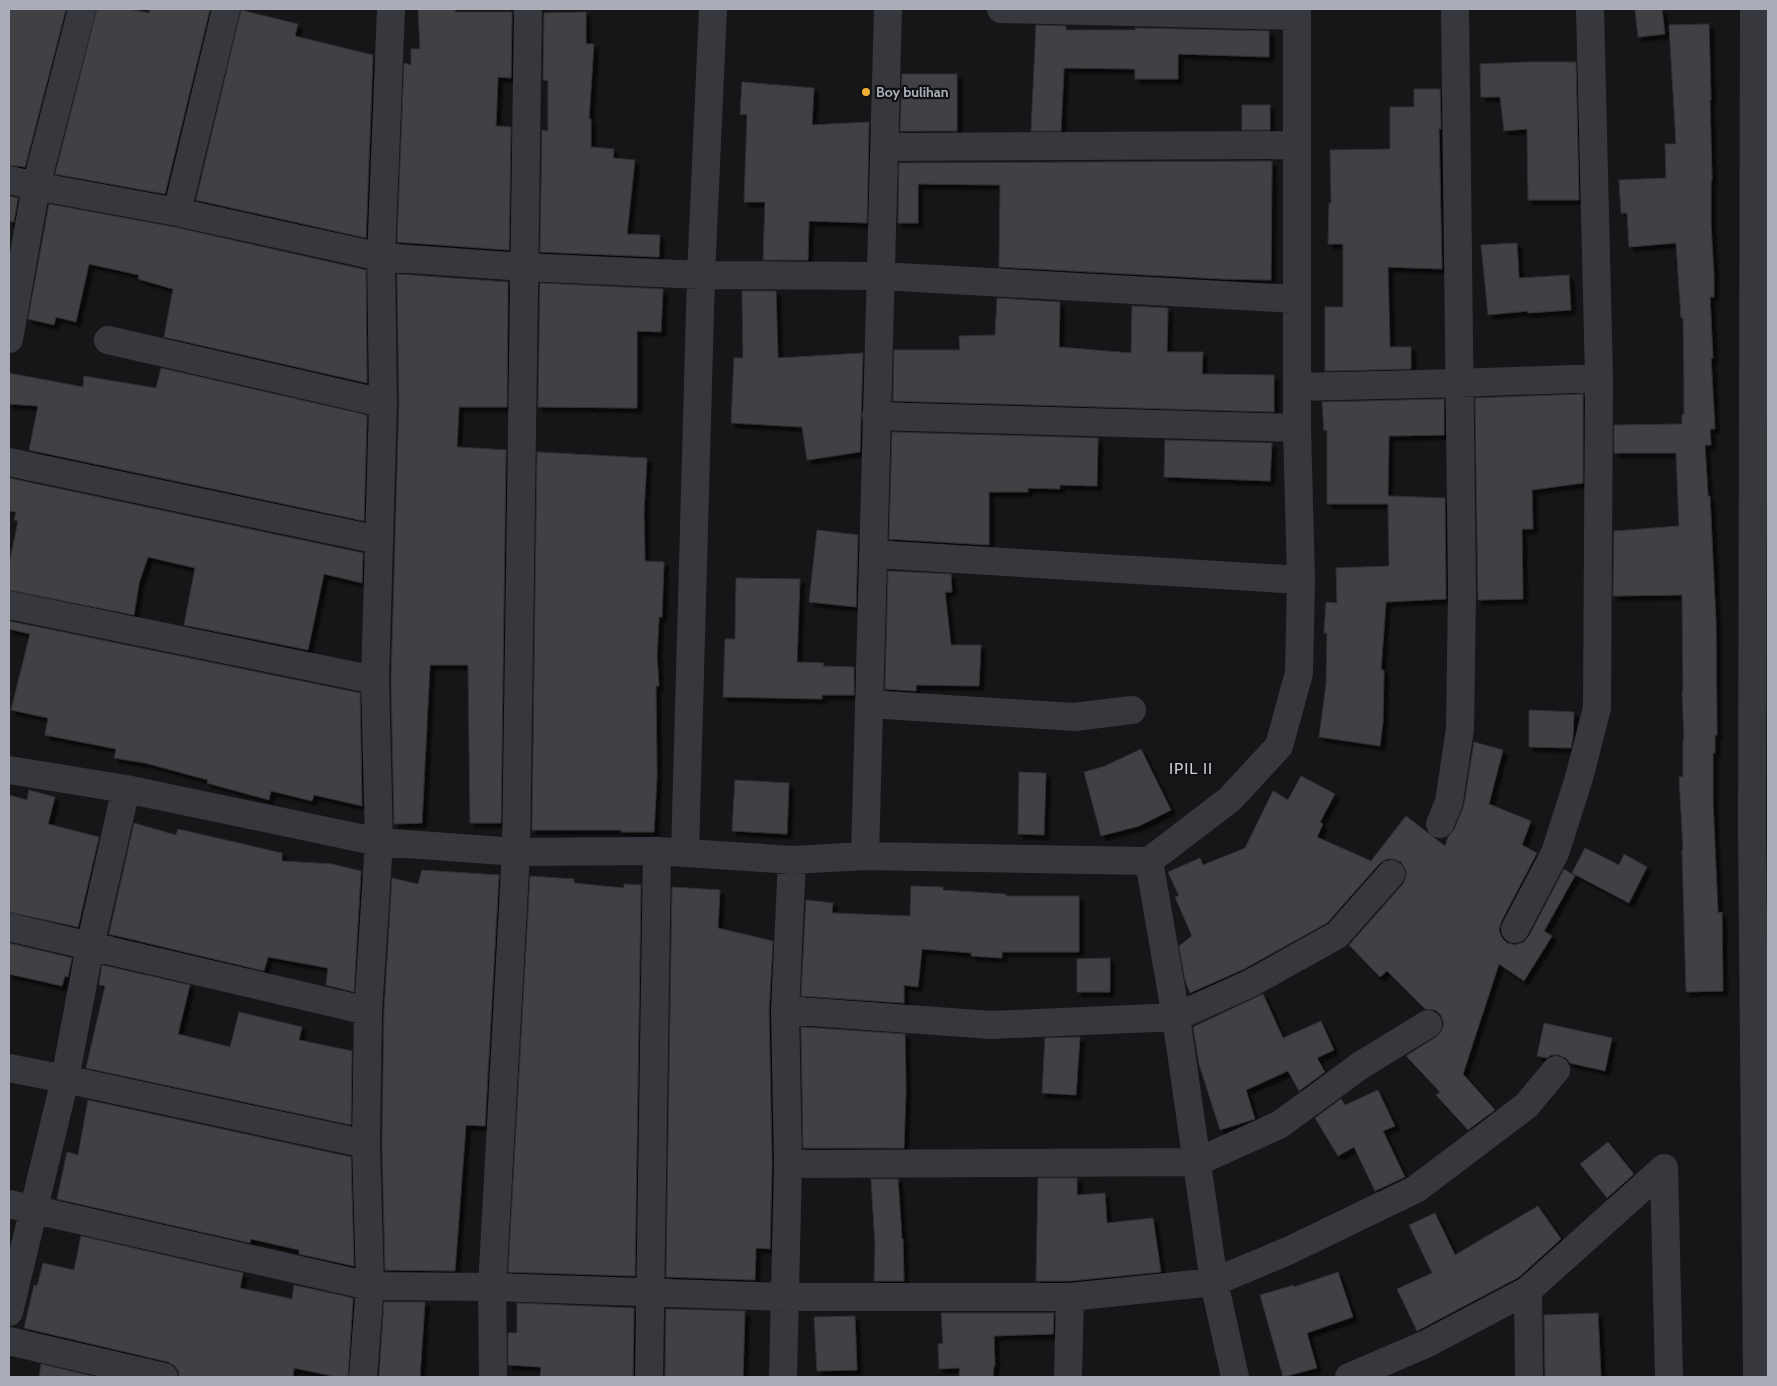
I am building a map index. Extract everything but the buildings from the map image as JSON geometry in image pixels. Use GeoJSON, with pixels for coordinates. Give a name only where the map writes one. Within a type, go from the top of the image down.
{"type":"FeatureCollection","features":[{"type":"Feature","properties":{"kind":"street"},"geometry":{"type":"LineString","coordinates":[[9,339],[36,186],[82,9]]}},
{"type":"Feature","properties":{"kind":"street"},"geometry":{"type":"LineString","coordinates":[[177,212],[226,9]]}},
{"type":"Feature","properties":{"kind":"street"},"geometry":{"type":"LineString","coordinates":[[363,1377],[370,1286],[366,1144],[368,1011],[379,842],[376,680],[383,403],[381,257],[391,9]]}},
{"type":"Feature","properties":{"kind":"street"},"geometry":{"type":"LineString","coordinates":[[493,1377],[492,1287],[516,852],[528,9]]}},
{"type":"Feature","properties":{"kind":"street"},"geometry":{"type":"LineString","coordinates":[[686,854],[701,275],[713,9]]}},
{"type":"Feature","properties":{"kind":"street"},"geometry":{"type":"LineString","coordinates":[[865,856],[888,9]]}},
{"type":"Feature","properties":{"kind":"street"},"geometry":{"type":"LineString","coordinates":[[9,770],[126,789],[379,842],[516,852],[657,851],[792,860],[865,856],[1149,861],[1230,798],[1279,746],[1299,672],[1301,580],[1296,299],[1297,12],[1001,9]]}},
{"type":"Feature","properties":{"kind":"street"},"geometry":{"type":"LineString","coordinates":[[1440,824],[1449,802],[1460,729],[1462,591],[1455,9]]}},
{"type":"Feature","properties":{"kind":"street"},"geometry":{"type":"LineString","coordinates":[[1515,929],[1555,854],[1579,778],[1597,708],[1599,378],[1590,9]]}},
{"type":"Feature","properties":{"kind":"street"},"geometry":{"type":"LineString","coordinates":[[1756,1377],[1763,1307],[1760,828],[1761,394],[1759,11]]}},
{"type":"Feature","properties":{"kind":"street"},"geometry":{"type":"LineString","coordinates":[[884,147],[1297,145]]}},
{"type":"Feature","properties":{"kind":"street"},"geometry":{"type":"LineString","coordinates":[[9,180],[177,212],[381,257],[524,267],[701,275],[880,276],[1296,299]]}},
{"type":"Feature","properties":{"kind":"street"},"geometry":{"type":"LineString","coordinates":[[108,340],[383,403]]}},
{"type":"Feature","properties":{"kind":"street"},"geometry":{"type":"LineString","coordinates":[[1297,387],[1599,378]]}},
{"type":"Feature","properties":{"kind":"street"},"geometry":{"type":"LineString","coordinates":[[876,416],[1297,428]]}},
{"type":"Feature","properties":{"kind":"street"},"geometry":{"type":"LineString","coordinates":[[9,462],[379,540]]}},
{"type":"Feature","properties":{"kind":"street"},"geometry":{"type":"LineString","coordinates":[[873,554],[1301,580]]}},
{"type":"Feature","properties":{"kind":"street"},"geometry":{"type":"LineString","coordinates":[[9,605],[376,680]]}},
{"type":"Feature","properties":{"kind":"street"},"geometry":{"type":"LineString","coordinates":[[869,704],[1074,717],[1132,710]]}},
{"type":"Feature","properties":{"kind":"street"},"geometry":{"type":"LineString","coordinates":[[9,1312],[21,1207],[66,1079],[90,946],[126,789]]}},
{"type":"Feature","properties":{"kind":"street"},"geometry":{"type":"LineString","coordinates":[[648,1377],[657,851]]}},
{"type":"Feature","properties":{"kind":"street"},"geometry":{"type":"LineString","coordinates":[[783,1377],[788,1164],[785,1010],[792,860]]}},
{"type":"Feature","properties":{"kind":"street"},"geometry":{"type":"LineString","coordinates":[[1149,861],[1176,1017],[1214,1282],[1235,1377]]}},
{"type":"Feature","properties":{"kind":"street"},"geometry":{"type":"LineString","coordinates":[[785,1010],[991,1025],[1176,1017],[1251,983],[1337,936],[1391,874]]}},
{"type":"Feature","properties":{"kind":"street"},"geometry":{"type":"LineString","coordinates":[[9,927],[368,1011]]}},
{"type":"Feature","properties":{"kind":"street"},"geometry":{"type":"LineString","coordinates":[[788,1164],[1197,1162],[1279,1125],[1362,1065],[1428,1024]]}},
{"type":"Feature","properties":{"kind":"street"},"geometry":{"type":"LineString","coordinates":[[9,1068],[366,1144]]}},
{"type":"Feature","properties":{"kind":"street"},"geometry":{"type":"LineString","coordinates":[[21,1207],[370,1286],[649,1291],[785,1297],[1070,1297],[1214,1282],[1290,1250],[1416,1189],[1526,1106],[1556,1070]]}},
{"type":"Feature","properties":{"kind":"street"},"geometry":{"type":"LineString","coordinates":[[1349,1377],[1391,1368],[1426,1344],[1528,1290],[1664,1168],[1669,1377]]}},
{"type":"Feature","properties":{"kind":"street"},"geometry":{"type":"LineString","coordinates":[[1528,1290],[1529,1377]]}},
{"type":"Feature","properties":{"kind":"street"},"geometry":{"type":"LineString","coordinates":[[1068,1377],[1070,1297]]}},
{"type":"Feature","properties":{"kind":"street"},"geometry":{"type":"LineString","coordinates":[[9,1341],[164,1377]]}},
{"type":"Feature","properties":{"kind":"place","name":"Boy bulihan"},"geometry":{"type":"Point","coordinates":[866,92]}},
{"type":"Feature","properties":{"kind":"district","name":"IPIL II"},"geometry":{"type":"Point","coordinates":[1191,768]}}]}
